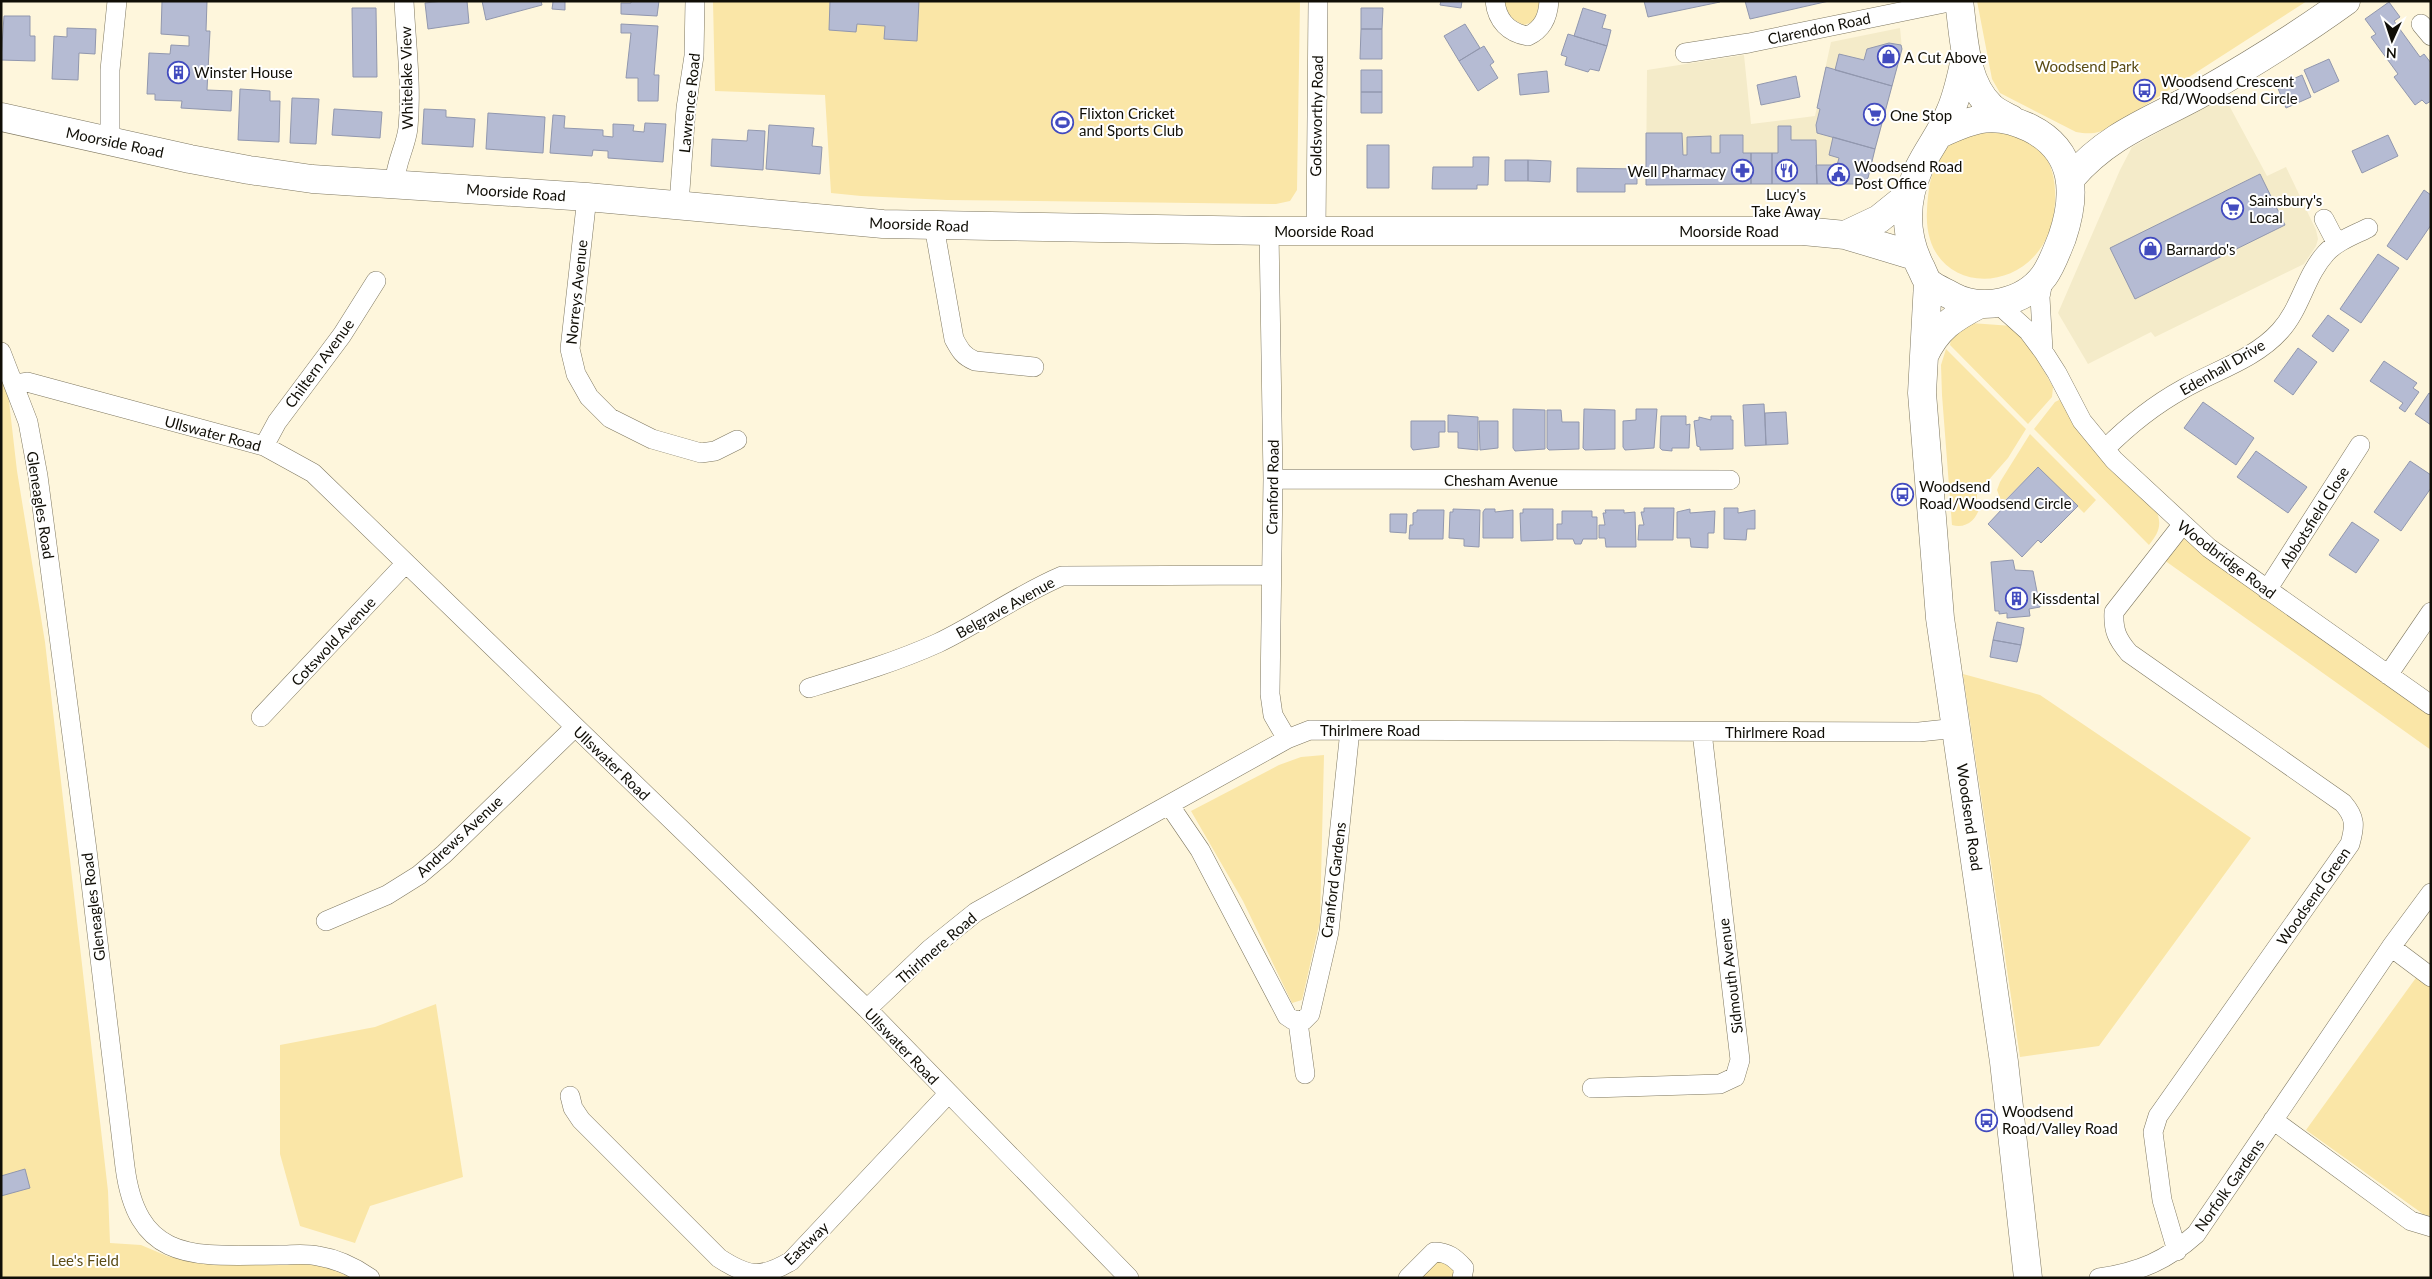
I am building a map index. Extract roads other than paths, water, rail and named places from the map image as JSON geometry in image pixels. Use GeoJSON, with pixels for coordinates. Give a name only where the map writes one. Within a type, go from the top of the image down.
{"type":"FeatureCollection","features":[{"type":"Feature","properties":{"kind":"street"},"geometry":{"type":"LineString","coordinates":[[110,142],[110,70],[117,1]]}},
{"type":"Feature","properties":{"kind":"street","name":"Whitelake View"},"geometry":{"type":"LineString","coordinates":[[395,183],[398,160],[406,144],[408,126],[409,92],[404,1]]}},
{"type":"Feature","properties":{"kind":"street","name":"Lawrence Road"},"geometry":{"type":"LineString","coordinates":[[679,204],[686,108],[694,56],[695,1]]}},
{"type":"Feature","properties":{"kind":"street","name":"Goldsworthy Road"},"geometry":{"type":"LineString","coordinates":[[1316,231],[1318,1]]}},
{"type":"Feature","properties":{"kind":"street"},"geometry":{"type":"LineString","coordinates":[[1495,1],[1498,14],[1509,30],[1528,36],[1542,27],[1549,11],[1549,1]]}},
{"type":"Feature","properties":{"kind":"street","name":"Clarendon Road"},"geometry":{"type":"LineString","coordinates":[[1685,53],[1749,43],[1954,1]]}},
{"type":"Feature","properties":{"kind":"street"},"geometry":{"type":"LineString","coordinates":[[1959,1],[1966,54],[1981,96],[1992,109],[2034,130],[2053,144],[2064,158],[2071,178],[2071,202],[2066,225],[2056,253],[2044,276],[2024,293],[1989,304],[1956,298],[1928,282],[1915,256],[1909,236],[1907,218],[1910,194],[1920,168],[1940,134],[1960,84],[1966,54]]}},
{"type":"Feature","properties":{"kind":"street"},"geometry":{"type":"LineString","coordinates":[[2071,178],[2086,160],[2129,129],[2176,107],[2236,73],[2346,1]]}},
{"type":"Feature","properties":{"kind":"street","name":"Moorside Road"},"geometry":{"type":"LineString","coordinates":[[1,117],[110,142],[248,170],[312,178],[679,204],[883,224],[1269,231],[1794,231],[1845,235],[1915,256]]}},
{"type":"Feature","properties":{"kind":"street"},"geometry":{"type":"LineString","coordinates":[[1940,134],[1966,121],[1990,117],[2011,119]]}},
{"type":"Feature","properties":{"kind":"street"},"geometry":{"type":"LineString","coordinates":[[2053,144],[2083,149],[2109,143]]}},
{"type":"Feature","properties":{"kind":"street","name":"Moorside Road"},"geometry":{"type":"LineString","coordinates":[[1845,235],[1879,219],[1910,194]]}},
{"type":"Feature","properties":{"kind":"street","name":"Norreys Avenue"},"geometry":{"type":"LineString","coordinates":[[587,197],[571,322],[570,349],[576,374],[588,397],[610,418],[652,439],[701,453],[715,451],[737,440]]}},
{"type":"Feature","properties":{"kind":"street"},"geometry":{"type":"LineString","coordinates":[[2324,219],[2337,244]]}},
{"type":"Feature","properties":{"kind":"street"},"geometry":{"type":"LineString","coordinates":[[934,226],[954,339],[960,352],[966,357],[975,360],[1034,367]]}},
{"type":"Feature","properties":{"kind":"street","name":"Edenhall Drive"},"geometry":{"type":"LineString","coordinates":[[2105,449],[2159,404],[2252,352],[2279,333],[2297,307],[2317,265],[2337,244],[2368,228]]}},
{"type":"Feature","properties":{"kind":"street","name":"Cranford Road"},"geometry":{"type":"LineString","coordinates":[[1269,231],[1273,479],[1270,575],[1270,694],[1272,715],[1287,739]]}},
{"type":"Feature","properties":{"kind":"street","name":"Woodbridge Road"},"geometry":{"type":"LineString","coordinates":[[2043,351],[2040,297],[2044,276]]}},
{"type":"Feature","properties":{"kind":"street","name":"Chiltern Avenue"},"geometry":{"type":"LineString","coordinates":[[264,446],[277,422],[342,335],[376,281]]}},
{"type":"Feature","properties":{"kind":"street","name":"Woodsend Road"},"geometry":{"type":"LineString","coordinates":[[1928,282],[1922,393],[1940,618],[2004,1062],[2028,1278]]}},
{"type":"Feature","properties":{"kind":"street","name":"Woodbridge Road"},"geometry":{"type":"LineString","coordinates":[[1989,304],[2028,331],[2057,373],[2082,421],[2105,449],[2182,525],[2209,548],[2267,590],[2431,705]]}},
{"type":"Feature","properties":{"kind":"street","name":"Woodsend Road"},"geometry":{"type":"LineString","coordinates":[[1924,356],[1934,336],[1954,317],[1989,304]]}},
{"type":"Feature","properties":{"kind":"street","name":"Gleneagles Road"},"geometry":{"type":"LineString","coordinates":[[1,352],[15,384],[28,422],[38,476],[87,850],[125,1167],[135,1211],[148,1229],[167,1246],[194,1254],[317,1255],[349,1264],[370,1278]]}},
{"type":"Feature","properties":{"kind":"street","name":"Ullswater Road"},"geometry":{"type":"LineString","coordinates":[[15,384],[27,382],[264,446],[313,474],[867,1010],[1129,1278]]}},
{"type":"Feature","properties":{"kind":"street","name":"Abbotsfield Close"},"geometry":{"type":"LineString","coordinates":[[2267,590],[2360,445]]}},
{"type":"Feature","properties":{"kind":"street","name":"Chesham Avenue"},"geometry":{"type":"LineString","coordinates":[[1273,479],[1730,480]]}},
{"type":"Feature","properties":{"kind":"street","name":"Woodsend Green"},"geometry":{"type":"LineString","coordinates":[[2177,1251],[2162,1200],[2153,1132],[2158,1116],[2350,844],[2354,830],[2353,815],[2344,804],[2129,653],[2120,643],[2113,628],[2114,612],[2182,525]]}},
{"type":"Feature","properties":{"kind":"street","name":"Cotswold Avenue"},"geometry":{"type":"LineString","coordinates":[[261,717],[405,564]]}},
{"type":"Feature","properties":{"kind":"street","name":"Belgrave Avenue"},"geometry":{"type":"LineString","coordinates":[[809,688],[880,667],[937,643],[984,619],[1043,584],[1062,576],[1270,575]]}},
{"type":"Feature","properties":{"kind":"street"},"geometry":{"type":"LineString","coordinates":[[2388,675],[2431,612]]}},
{"type":"Feature","properties":{"kind":"street","name":"Andrews Avenue"},"geometry":{"type":"LineString","coordinates":[[326,921],[388,895],[419,875],[444,854],[575,727]]}},
{"type":"Feature","properties":{"kind":"street","name":"Thirlmere Road"},"geometry":{"type":"LineString","coordinates":[[867,1010],[930,949],[976,912],[1170,806],[1287,739],[1310,730],[1919,732],[1957,728]]}},
{"type":"Feature","properties":{"kind":"street","name":"Cranford Gardens"},"geometry":{"type":"LineString","coordinates":[[1298,1022],[1303,1021],[1310,1014],[1328,932],[1350,730]]}},
{"type":"Feature","properties":{"kind":"street","name":"Sidmouth Avenue"},"geometry":{"type":"LineString","coordinates":[[1592,1088],[1720,1084],[1734,1077],[1740,1060],[1702,732]]}},
{"type":"Feature","properties":{"kind":"street"},"geometry":{"type":"LineString","coordinates":[[1170,806],[1200,850],[1287,1016],[1298,1022],[1305,1074]]}},
{"type":"Feature","properties":{"kind":"street","name":"Norfolk Gardens"},"geometry":{"type":"LineString","coordinates":[[2099,1278],[2144,1268],[2177,1251],[2196,1234],[2391,948],[2431,893]]}},
{"type":"Feature","properties":{"kind":"street"},"geometry":{"type":"LineString","coordinates":[[2391,948],[2431,977]]}},
{"type":"Feature","properties":{"kind":"street","name":"Eastway"},"geometry":{"type":"LineString","coordinates":[[570,1096],[573,1108],[581,1120],[719,1258],[734,1268],[760,1275],[774,1271],[791,1261],[948,1094]]}},
{"type":"Feature","properties":{"kind":"street"},"geometry":{"type":"LineString","coordinates":[[2273,1120],[2411,1221],[2431,1227]]}},
{"type":"Feature","properties":{"kind":"street"},"geometry":{"type":"LineString","coordinates":[[1408,1278],[1434,1252],[1444,1252],[1454,1258],[1464,1268],[1462,1278]]}},
{"type":"Feature","properties":{"kind":"place","name":"A Cut Above"},"geometry":{"type":"Point","coordinates":[1888,57]}},
{"type":"Feature","properties":{"kind":"place","name":"Winster House"},"geometry":{"type":"Point","coordinates":[178,72]}},
{"type":"Feature","properties":{"kind":"place","name":"Woodsend Crescent Rd/Woodsend Circle"},"geometry":{"type":"Point","coordinates":[2145,90]}},
{"type":"Feature","properties":{"kind":"place","name":"One Stop"},"geometry":{"type":"Point","coordinates":[1874,115]}},
{"type":"Feature","properties":{"kind":"place","name":"Flixton Cricket and Sports Club"},"geometry":{"type":"Point","coordinates":[1063,122]}},
{"type":"Feature","properties":{"kind":"place","name":"Well Pharmacy"},"geometry":{"type":"Point","coordinates":[1742,171]}},
{"type":"Feature","properties":{"kind":"place","name":"Lucy's Take Away"},"geometry":{"type":"Point","coordinates":[1786,171]}},
{"type":"Feature","properties":{"kind":"place","name":"Woodsend Road Post Office"},"geometry":{"type":"Point","coordinates":[1838,175]}},
{"type":"Feature","properties":{"kind":"place","name":"Sainsbury's Local"},"geometry":{"type":"Point","coordinates":[2233,209]}},
{"type":"Feature","properties":{"kind":"place","name":"Barnardo's"},"geometry":{"type":"Point","coordinates":[2150,249]}},
{"type":"Feature","properties":{"kind":"place","name":"Woodsend Road/Woodsend Circle"},"geometry":{"type":"Point","coordinates":[1903,495]}},
{"type":"Feature","properties":{"kind":"place","name":"Kissdental"},"geometry":{"type":"Point","coordinates":[2016,598]}},
{"type":"Feature","properties":{"kind":"place","name":"Woodsend Road/Valley Road"},"geometry":{"type":"Point","coordinates":[1986,1120]}},
{"type":"Feature","properties":{"kind":"park label","name":"Woodsend Park"},"geometry":{"type":"Point","coordinates":[2087,66]}},
{"type":"Feature","properties":{"kind":"park label","name":"Lee's Field"},"geometry":{"type":"Point","coordinates":[85,1260]}}]}
